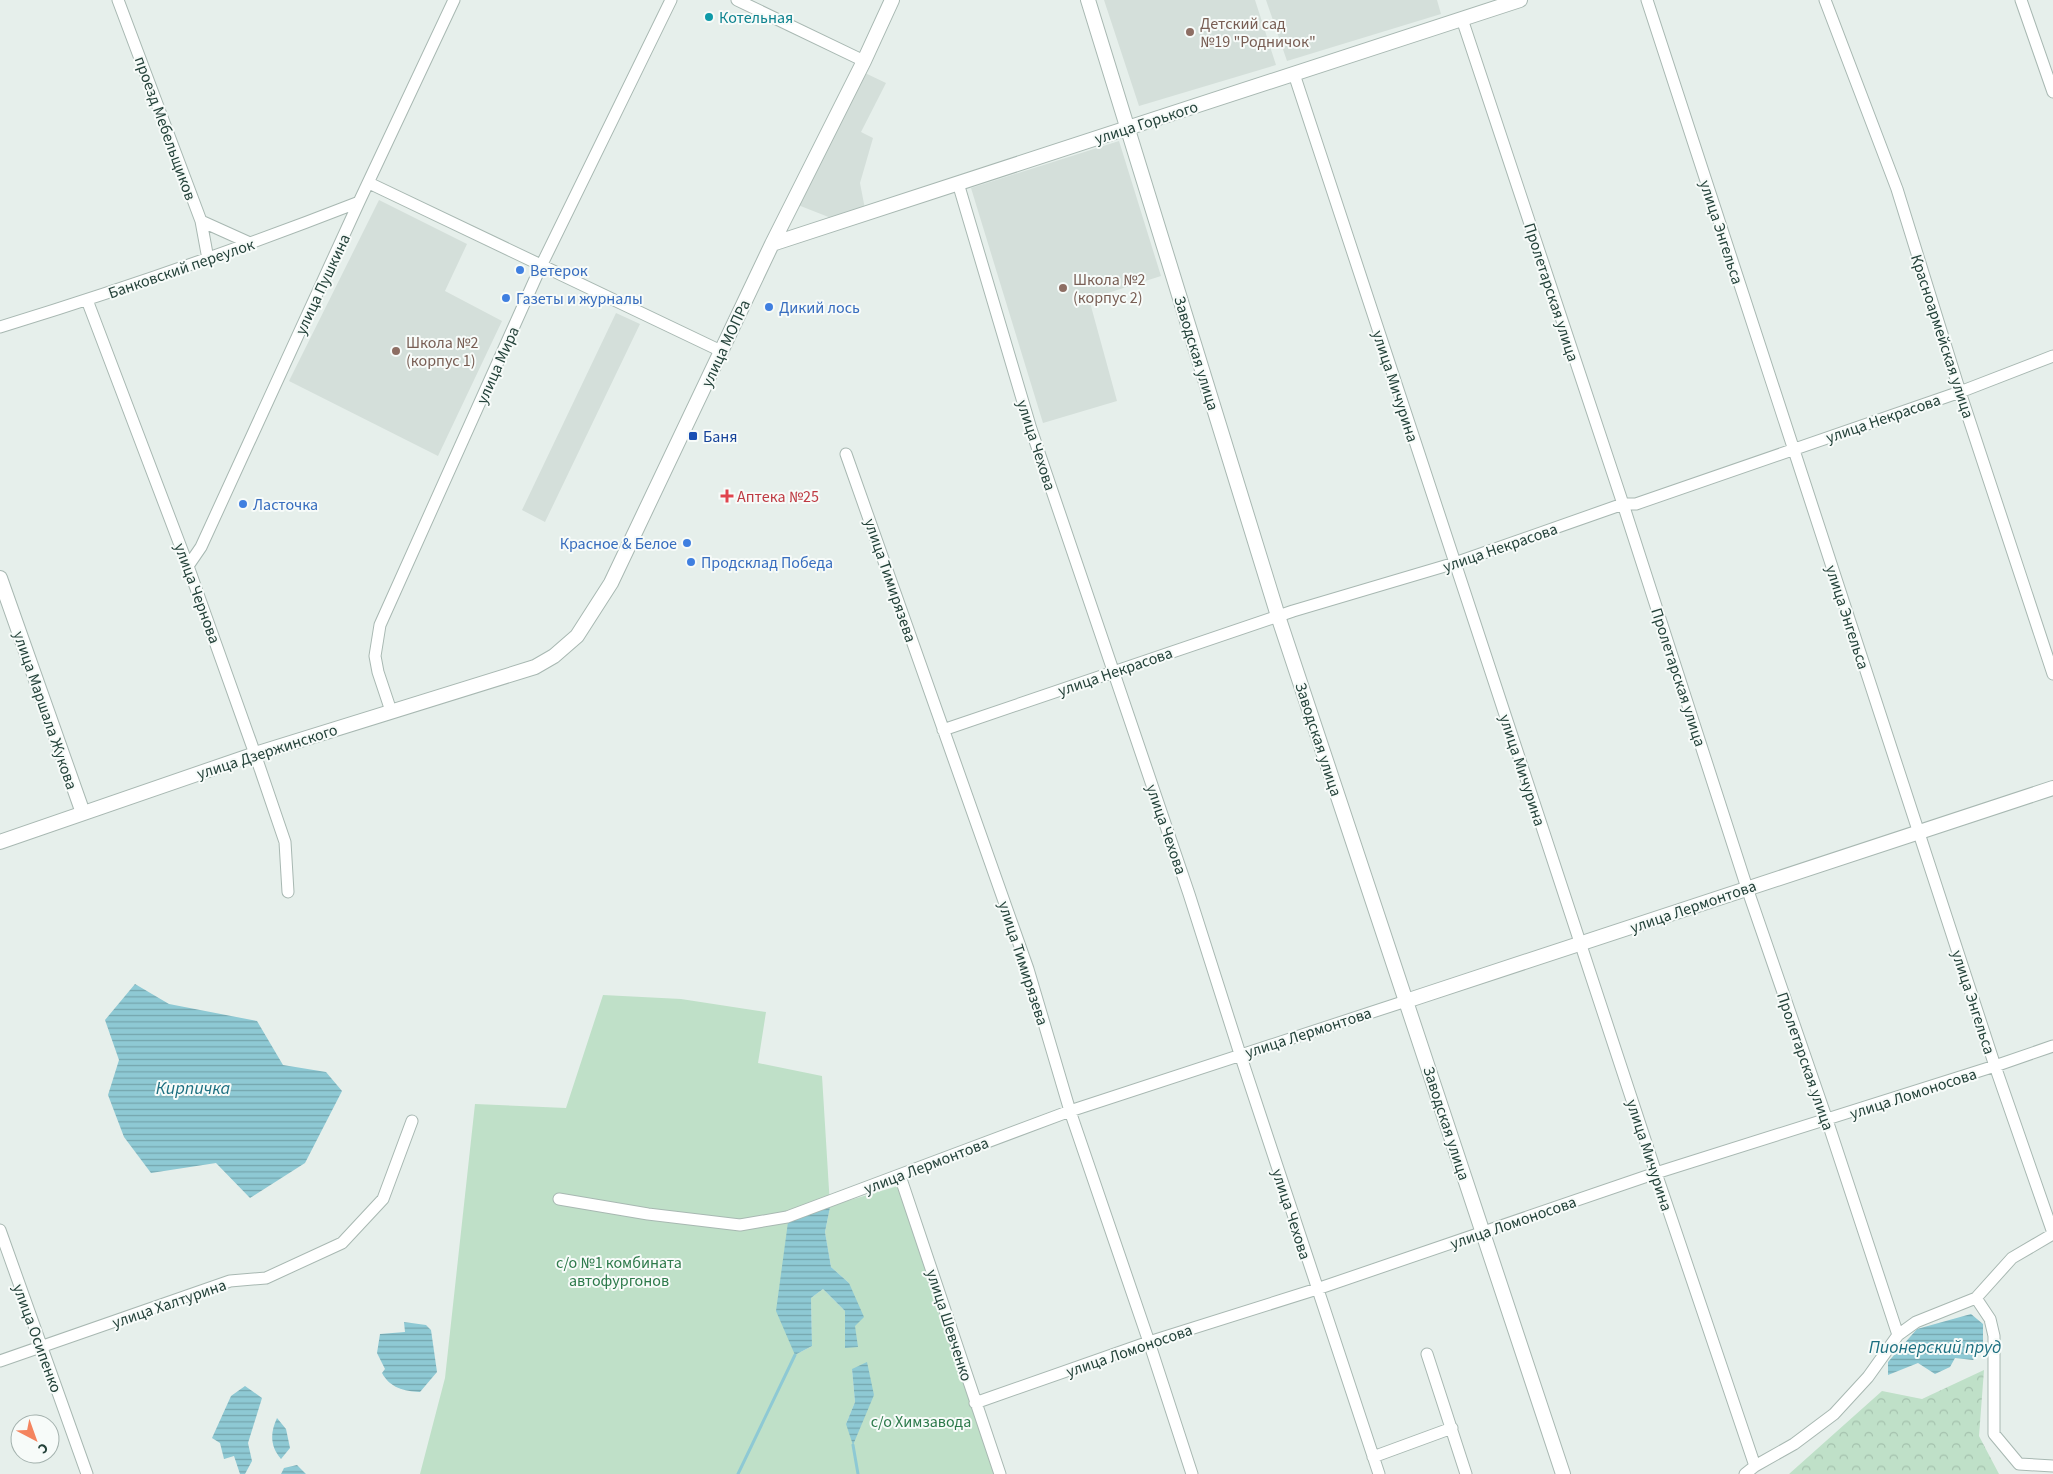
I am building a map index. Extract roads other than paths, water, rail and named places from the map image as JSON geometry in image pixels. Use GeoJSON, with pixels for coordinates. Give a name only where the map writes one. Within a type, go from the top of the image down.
{"type":"FeatureCollection","features":[{"type":"Feature","properties":{"kind":"street","name":"проезд Мебельщиков"},"geometry":{"type":"LineString","coordinates":[[118,0],[200,221],[208,259]]}},
{"type":"Feature","properties":{"kind":"street","name":"улица Пушкина"},"geometry":{"type":"LineString","coordinates":[[188,566],[201,547],[454,0]]}},
{"type":"Feature","properties":{"kind":"street","name":"улица Мира"},"geometry":{"type":"LineString","coordinates":[[391,711],[378,672],[375,656],[380,625],[541,266],[671,0]]}},
{"type":"Feature","properties":{"kind":"street"},"geometry":{"type":"LineString","coordinates":[[737,0],[864,62]]}},
{"type":"Feature","properties":{"kind":"street","name":"улица МОПРа"},"geometry":{"type":"LineString","coordinates":[[535,667],[554,656],[577,636],[611,583],[772,244],[864,62],[892,0]]}},
{"type":"Feature","properties":{"kind":"street","name":"Заводская улица"},"geometry":{"type":"LineString","coordinates":[[1088,0],[1278,616],[1563,1474]]}},
{"type":"Feature","properties":{"kind":"street","name":"улица Горького"},"geometry":{"type":"LineString","coordinates":[[772,244],[1520,0]]}},
{"type":"Feature","properties":{"kind":"street","name":"улица Энгельса"},"geometry":{"type":"LineString","coordinates":[[1647,0],[1792,449],[1995,1066],[2053,1234]]}},
{"type":"Feature","properties":{"kind":"street","name":"Красноармейская улица"},"geometry":{"type":"LineString","coordinates":[[1825,0],[1897,189],[1960,392],[2053,674]]}},
{"type":"Feature","properties":{"kind":"street"},"geometry":{"type":"LineString","coordinates":[[2021,0],[2053,92]]}},
{"type":"Feature","properties":{"kind":"street","name":"Пролетарская улица"},"geometry":{"type":"LineString","coordinates":[[1462,19],[1623,504],[1747,888],[1898,1334]]}},
{"type":"Feature","properties":{"kind":"street","name":"улица Мичурина"},"geometry":{"type":"LineString","coordinates":[[1294,74],[1656,1173],[1755,1466]]}},
{"type":"Feature","properties":{"kind":"street"},"geometry":{"type":"LineString","coordinates":[[369,183],[721,351]]}},
{"type":"Feature","properties":{"kind":"street","name":"улица Чехова"},"geometry":{"type":"LineString","coordinates":[[958,183],[1031,429],[1189,894],[1379,1474]]}},
{"type":"Feature","properties":{"kind":"street","name":"Банковский переулок"},"geometry":{"type":"LineString","coordinates":[[0,327],[87,300],[252,244],[359,202]]}},
{"type":"Feature","properties":{"kind":"street"},"geometry":{"type":"LineString","coordinates":[[200,221],[252,244]]}},
{"type":"Feature","properties":{"kind":"street","name":"улица Чернова"},"geometry":{"type":"LineString","coordinates":[[87,300],[188,566],[285,842],[288,892]]}},
{"type":"Feature","properties":{"kind":"street","name":"улица Некрасова"},"geometry":{"type":"LineString","coordinates":[[943,730],[1278,616],[1454,563],[1623,504],[1636,504],[1960,392],[2053,356]]}},
{"type":"Feature","properties":{"kind":"street","name":"улица Тимирязева"},"geometry":{"type":"LineString","coordinates":[[846,454],[1028,969],[1070,1111],[1192,1474]]}},
{"type":"Feature","properties":{"kind":"street","name":"улица Маршала Жукова"},"geometry":{"type":"LineString","coordinates":[[0,578],[83,813]]}},
{"type":"Feature","properties":{"kind":"street","name":"улица Дзержинского"},"geometry":{"type":"LineString","coordinates":[[0,842],[255,754],[535,667]]}},
{"type":"Feature","properties":{"kind":"street","name":"улица Лермонтова"},"geometry":{"type":"LineString","coordinates":[[559,1199],[648,1214],[740,1225],[787,1217],[1070,1111],[2053,788]]}},
{"type":"Feature","properties":{"kind":"street","name":"улица Ломоносова"},"geometry":{"type":"LineString","coordinates":[[976,1403],[1149,1342],[1317,1289],[1656,1173],[1827,1120],[2053,1046]]}},
{"type":"Feature","properties":{"kind":"street","name":"улица Халтурина"},"geometry":{"type":"LineString","coordinates":[[0,1362],[230,1281],[266,1278],[342,1243],[383,1199],[412,1121]]}},
{"type":"Feature","properties":{"kind":"street","name":"улица Шевченко"},"geometry":{"type":"LineString","coordinates":[[900,1176],[1000,1474]]}},
{"type":"Feature","properties":{"kind":"street","name":"улица Осипенко"},"geometry":{"type":"LineString","coordinates":[[0,1230],[87,1474]]}},
{"type":"Feature","properties":{"kind":"street"},"geometry":{"type":"LineString","coordinates":[[1745,1474],[1755,1466],[1794,1444],[1834,1414],[1868,1377],[1898,1334],[1916,1322],[1976,1298],[2012,1258],[2053,1234]]}},
{"type":"Feature","properties":{"kind":"street"},"geometry":{"type":"LineString","coordinates":[[1976,1298],[1990,1318],[1994,1336],[1994,1434],[2019,1464],[2053,1466]]}},
{"type":"Feature","properties":{"kind":"street"},"geometry":{"type":"LineString","coordinates":[[1427,1354],[1466,1474]]}},
{"type":"Feature","properties":{"kind":"street"},"geometry":{"type":"LineString","coordinates":[[1373,1457],[1452,1428]]}},
{"type":"Feature","properties":{"kind":"water","name":"Кирпичка"},"geometry":{"type":"Polygon","coordinates":[[[135,984],[169,1004],[257,1021],[283,1065],[326,1072],[342,1091],[305,1163],[250,1198],[216,1163],[151,1173],[124,1137],[108,1095],[119,1060],[105,1020],[135,984]]]}},
{"type":"Feature","properties":{"kind":"water"},"geometry":{"type":"Polygon","coordinates":[[[830,1207],[825,1232],[831,1267],[849,1283],[864,1317],[855,1326],[858,1347],[845,1348],[845,1311],[823,1289],[811,1298],[812,1346],[795,1355],[776,1311],[788,1222],[830,1207]]]}},
{"type":"Feature","properties":{"kind":"water","name":"Пионерский пруд"},"geometry":{"type":"Polygon","coordinates":[[[1971,1314],[1983,1324],[1983,1348],[1973,1360],[1955,1358],[1950,1367],[1935,1374],[1918,1363],[1888,1375],[1888,1362],[1917,1329],[1971,1314]]]}},
{"type":"Feature","properties":{"kind":"water"},"geometry":{"type":"Polygon","coordinates":[[[404,1322],[426,1325],[431,1330],[437,1372],[420,1392],[403,1390],[389,1382],[382,1373],[385,1369],[377,1353],[380,1334],[405,1332],[404,1322]]]}},
{"type":"Feature","properties":{"kind":"water"},"geometry":{"type":"Polygon","coordinates":[[[867,1362],[874,1395],[853,1445],[846,1424],[855,1402],[852,1369],[867,1362]]]}},
{"type":"Feature","properties":{"kind":"water"},"geometry":{"type":"Polygon","coordinates":[[[245,1386],[262,1398],[248,1443],[252,1461],[245,1474],[240,1474],[234,1456],[224,1459],[220,1443],[212,1438],[231,1396],[245,1386]]]}},
{"type":"Feature","properties":{"kind":"water"},"geometry":{"type":"Polygon","coordinates":[[[277,1418],[286,1429],[290,1448],[281,1459],[277,1454],[272,1439],[277,1418]]]}},
{"type":"Feature","properties":{"kind":"water"},"geometry":{"type":"Polygon","coordinates":[[[297,1465],[306,1474],[281,1474],[284,1468],[297,1465]]]}},
{"type":"Feature","properties":{"kind":"waterway"},"geometry":{"type":"LineString","coordinates":[[738,1474],[795,1355]]}},
{"type":"Feature","properties":{"kind":"waterway"},"geometry":{"type":"LineString","coordinates":[[853,1445],[858,1474]]}},
{"type":"Feature","properties":{"kind":"place","name":"Котельная"},"geometry":{"type":"Point","coordinates":[709,17]}},
{"type":"Feature","properties":{"kind":"place","name":"Детский сад №19 \"Родничок\""},"geometry":{"type":"Point","coordinates":[1190,32]}},
{"type":"Feature","properties":{"kind":"place","name":"Ветерок"},"geometry":{"type":"Point","coordinates":[520,270]}},
{"type":"Feature","properties":{"kind":"place","name":"Школа №2 (корпус 2)"},"geometry":{"type":"Point","coordinates":[1063,288]}},
{"type":"Feature","properties":{"kind":"place","name":"Газеты и журналы"},"geometry":{"type":"Point","coordinates":[506,298]}},
{"type":"Feature","properties":{"kind":"place","name":"Дикий лось"},"geometry":{"type":"Point","coordinates":[769,307]}},
{"type":"Feature","properties":{"kind":"place","name":"Школа №2 (корпус 1)"},"geometry":{"type":"Point","coordinates":[396,351]}},
{"type":"Feature","properties":{"kind":"place","name":"Баня"},"geometry":{"type":"Point","coordinates":[693,436]}},
{"type":"Feature","properties":{"kind":"place","name":"Аптека №25"},"geometry":{"type":"Point","coordinates":[727,496]}},
{"type":"Feature","properties":{"kind":"place","name":"Ласточка"},"geometry":{"type":"Point","coordinates":[243,504]}},
{"type":"Feature","properties":{"kind":"place","name":"Красное & Белое"},"geometry":{"type":"Point","coordinates":[687,543]}},
{"type":"Feature","properties":{"kind":"place","name":"Продсклад Победа"},"geometry":{"type":"Point","coordinates":[691,562]}},
{"type":"Feature","properties":{"kind":"park label","name":"с/о №1 комбината автофургонов"},"geometry":{"type":"Point","coordinates":[619,1271]}},
{"type":"Feature","properties":{"kind":"park label","name":"с/о Химзавода"},"geometry":{"type":"Point","coordinates":[921,1421]}}]}
